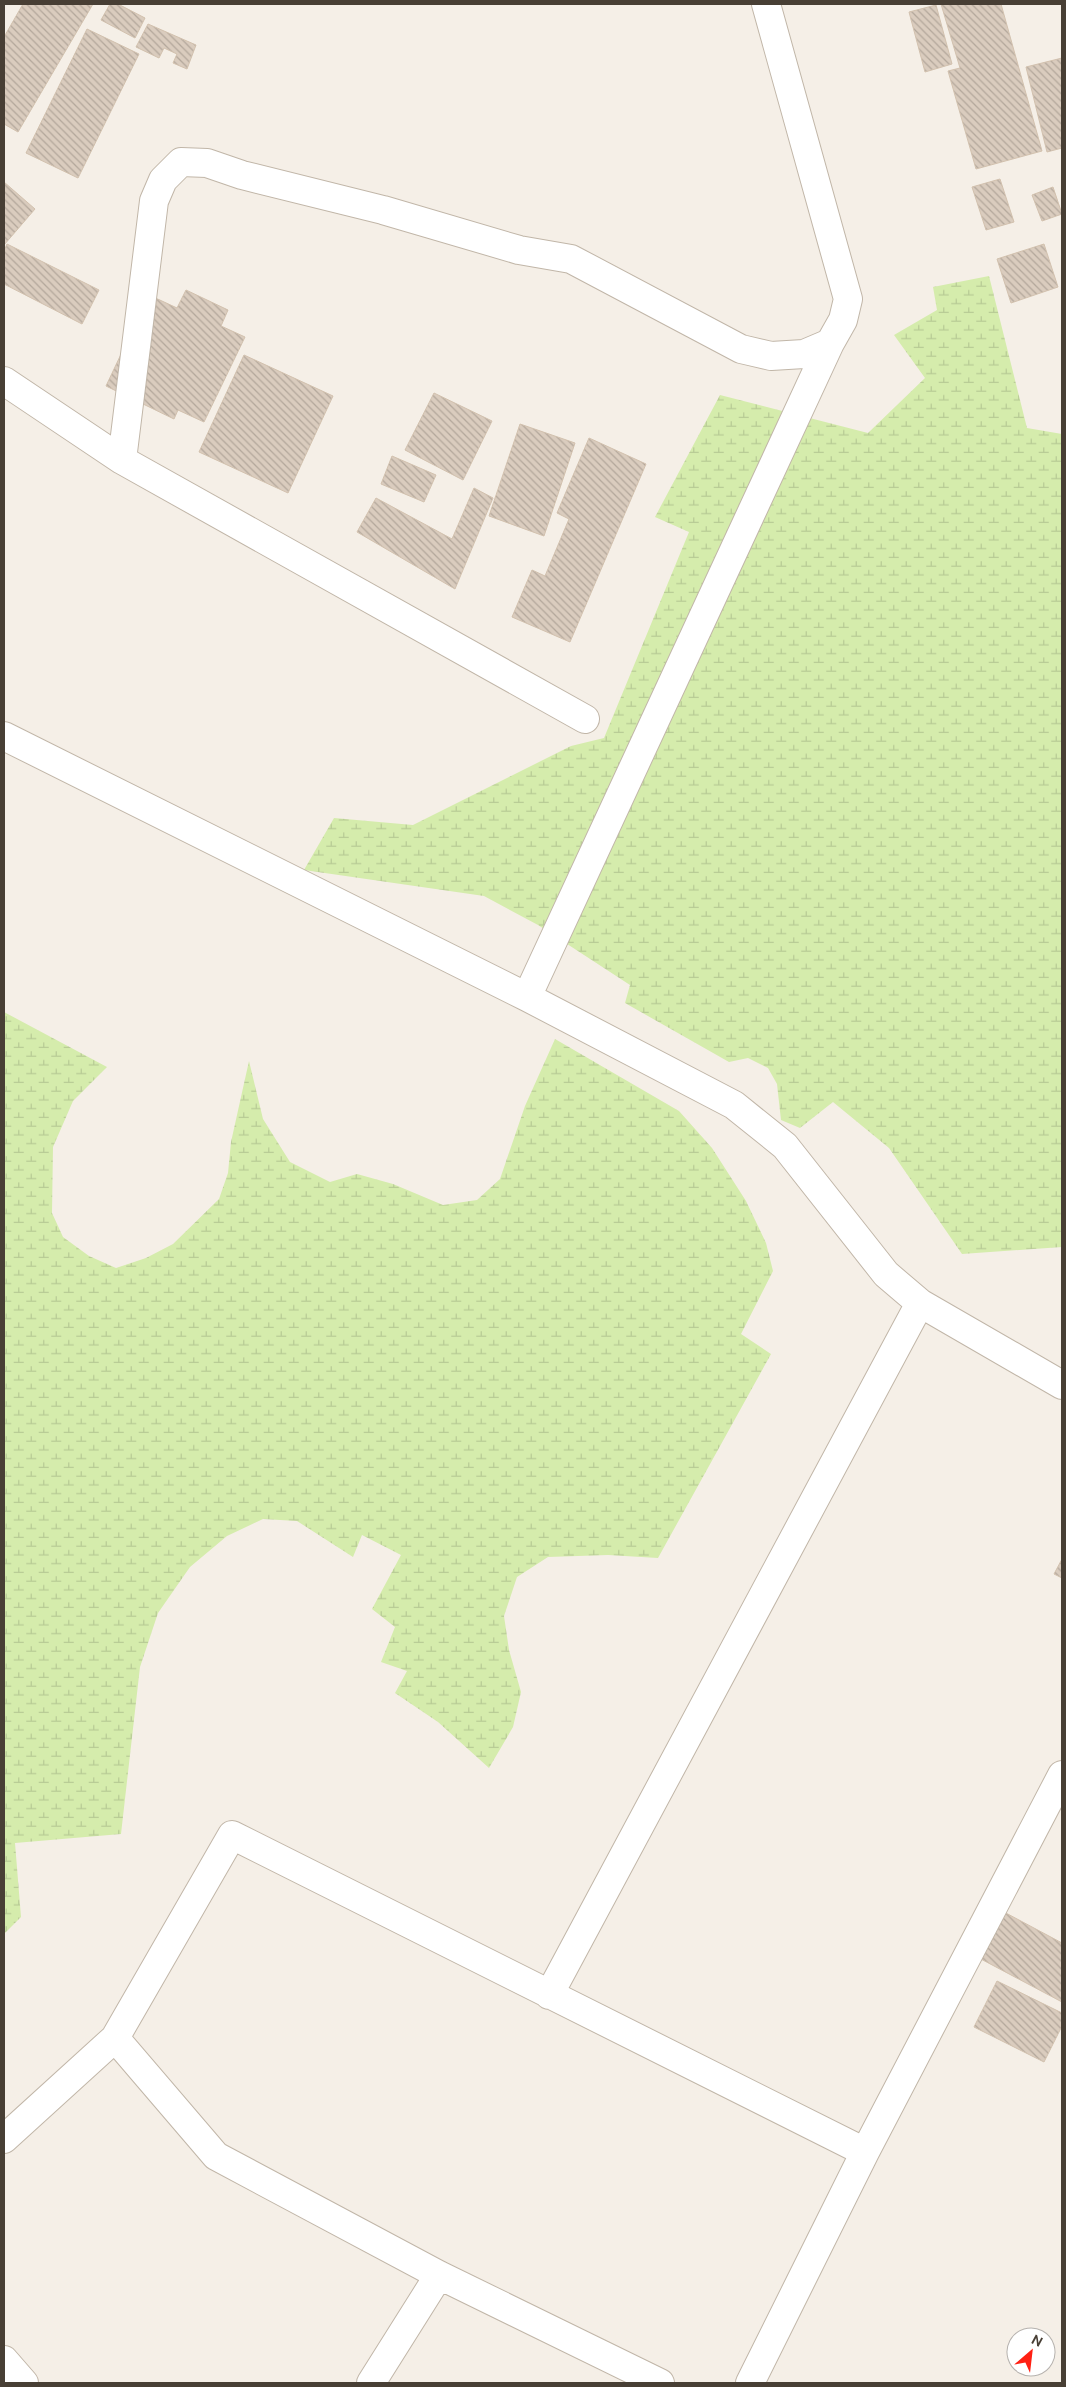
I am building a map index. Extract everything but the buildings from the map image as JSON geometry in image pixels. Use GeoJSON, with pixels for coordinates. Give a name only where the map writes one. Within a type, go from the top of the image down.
{"type":"FeatureCollection","features":[{"type":"Feature","properties":{"kind":"street"},"geometry":{"type":"LineString","coordinates":[[527,997],[830,343],[843,320],[848,299],[766,4]]}},
{"type":"Feature","properties":{"kind":"street"},"geometry":{"type":"LineString","coordinates":[[122,460],[154,201],[163,180],[181,162],[207,163],[242,175],[384,210],[519,250],[571,259],[741,349],[771,356],[804,354],[830,343]]}},
{"type":"Feature","properties":{"kind":"street"},"geometry":{"type":"LineString","coordinates":[[4,381],[122,460],[586,719]]}},
{"type":"Feature","properties":{"kind":"street"},"geometry":{"type":"LineString","coordinates":[[4,736],[527,997],[734,1106],[785,1146],[886,1274],[920,1303],[1062,1385]]}},
{"type":"Feature","properties":{"kind":"street"},"geometry":{"type":"LineString","coordinates":[[549,1995],[920,1303]]}},
{"type":"Feature","properties":{"kind":"street"},"geometry":{"type":"LineString","coordinates":[[750,2383],[864,2152],[1062,1776]]}},
{"type":"Feature","properties":{"kind":"street"},"geometry":{"type":"LineString","coordinates":[[4,2139],[115,2038],[232,1835],[864,2152]]}},
{"type":"Feature","properties":{"kind":"street"},"geometry":{"type":"LineString","coordinates":[[115,2038],[216,2156],[439,2275],[660,2383]]}},
{"type":"Feature","properties":{"kind":"street"},"geometry":{"type":"LineString","coordinates":[[371,2383],[439,2275]]}},
{"type":"Feature","properties":{"kind":"street"},"geometry":{"type":"LineString","coordinates":[[4,2360],[24,2383]]}},
{"type":"Feature","properties":{"kind":"green space"},"geometry":{"type":"Polygon","coordinates":[[[989,276],[1027,428],[1062,434],[1062,1247],[962,1254],[889,1148],[833,1102],[800,1128],[781,1120],[777,1084],[768,1068],[748,1058],[729,1062],[625,1003],[630,985],[538,925],[484,896],[304,870],[334,818],[413,825],[571,746],[604,738],[689,532],[655,517],[720,395],[868,433],[925,378],[894,335],[937,310],[933,287],[989,276]]]}},
{"type":"Feature","properties":{"kind":"green space"},"geometry":{"type":"Polygon","coordinates":[[[4,1012],[107,1067],[73,1101],[53,1147],[52,1213],[63,1237],[89,1256],[116,1268],[146,1258],[173,1244],[219,1199],[228,1173],[231,1142],[249,1061],[263,1119],[290,1162],[330,1182],[357,1174],[393,1184],[443,1205],[477,1200],[500,1179],[525,1106],[555,1039],[679,1111],[712,1148],[746,1201],[766,1243],[773,1271],[741,1334],[771,1354],[658,1558],[608,1555],[548,1557],[517,1577],[504,1616],[509,1650],[521,1692],[513,1727],[489,1768],[438,1722],[395,1693],[407,1671],[381,1662],[395,1627],[372,1609],[401,1555],[362,1535],[353,1557],[297,1521],[263,1519],[227,1536],[190,1567],[158,1613],[140,1667],[121,1834],[15,1843],[21,1917],[4,1934],[4,1012]]]}}]}
